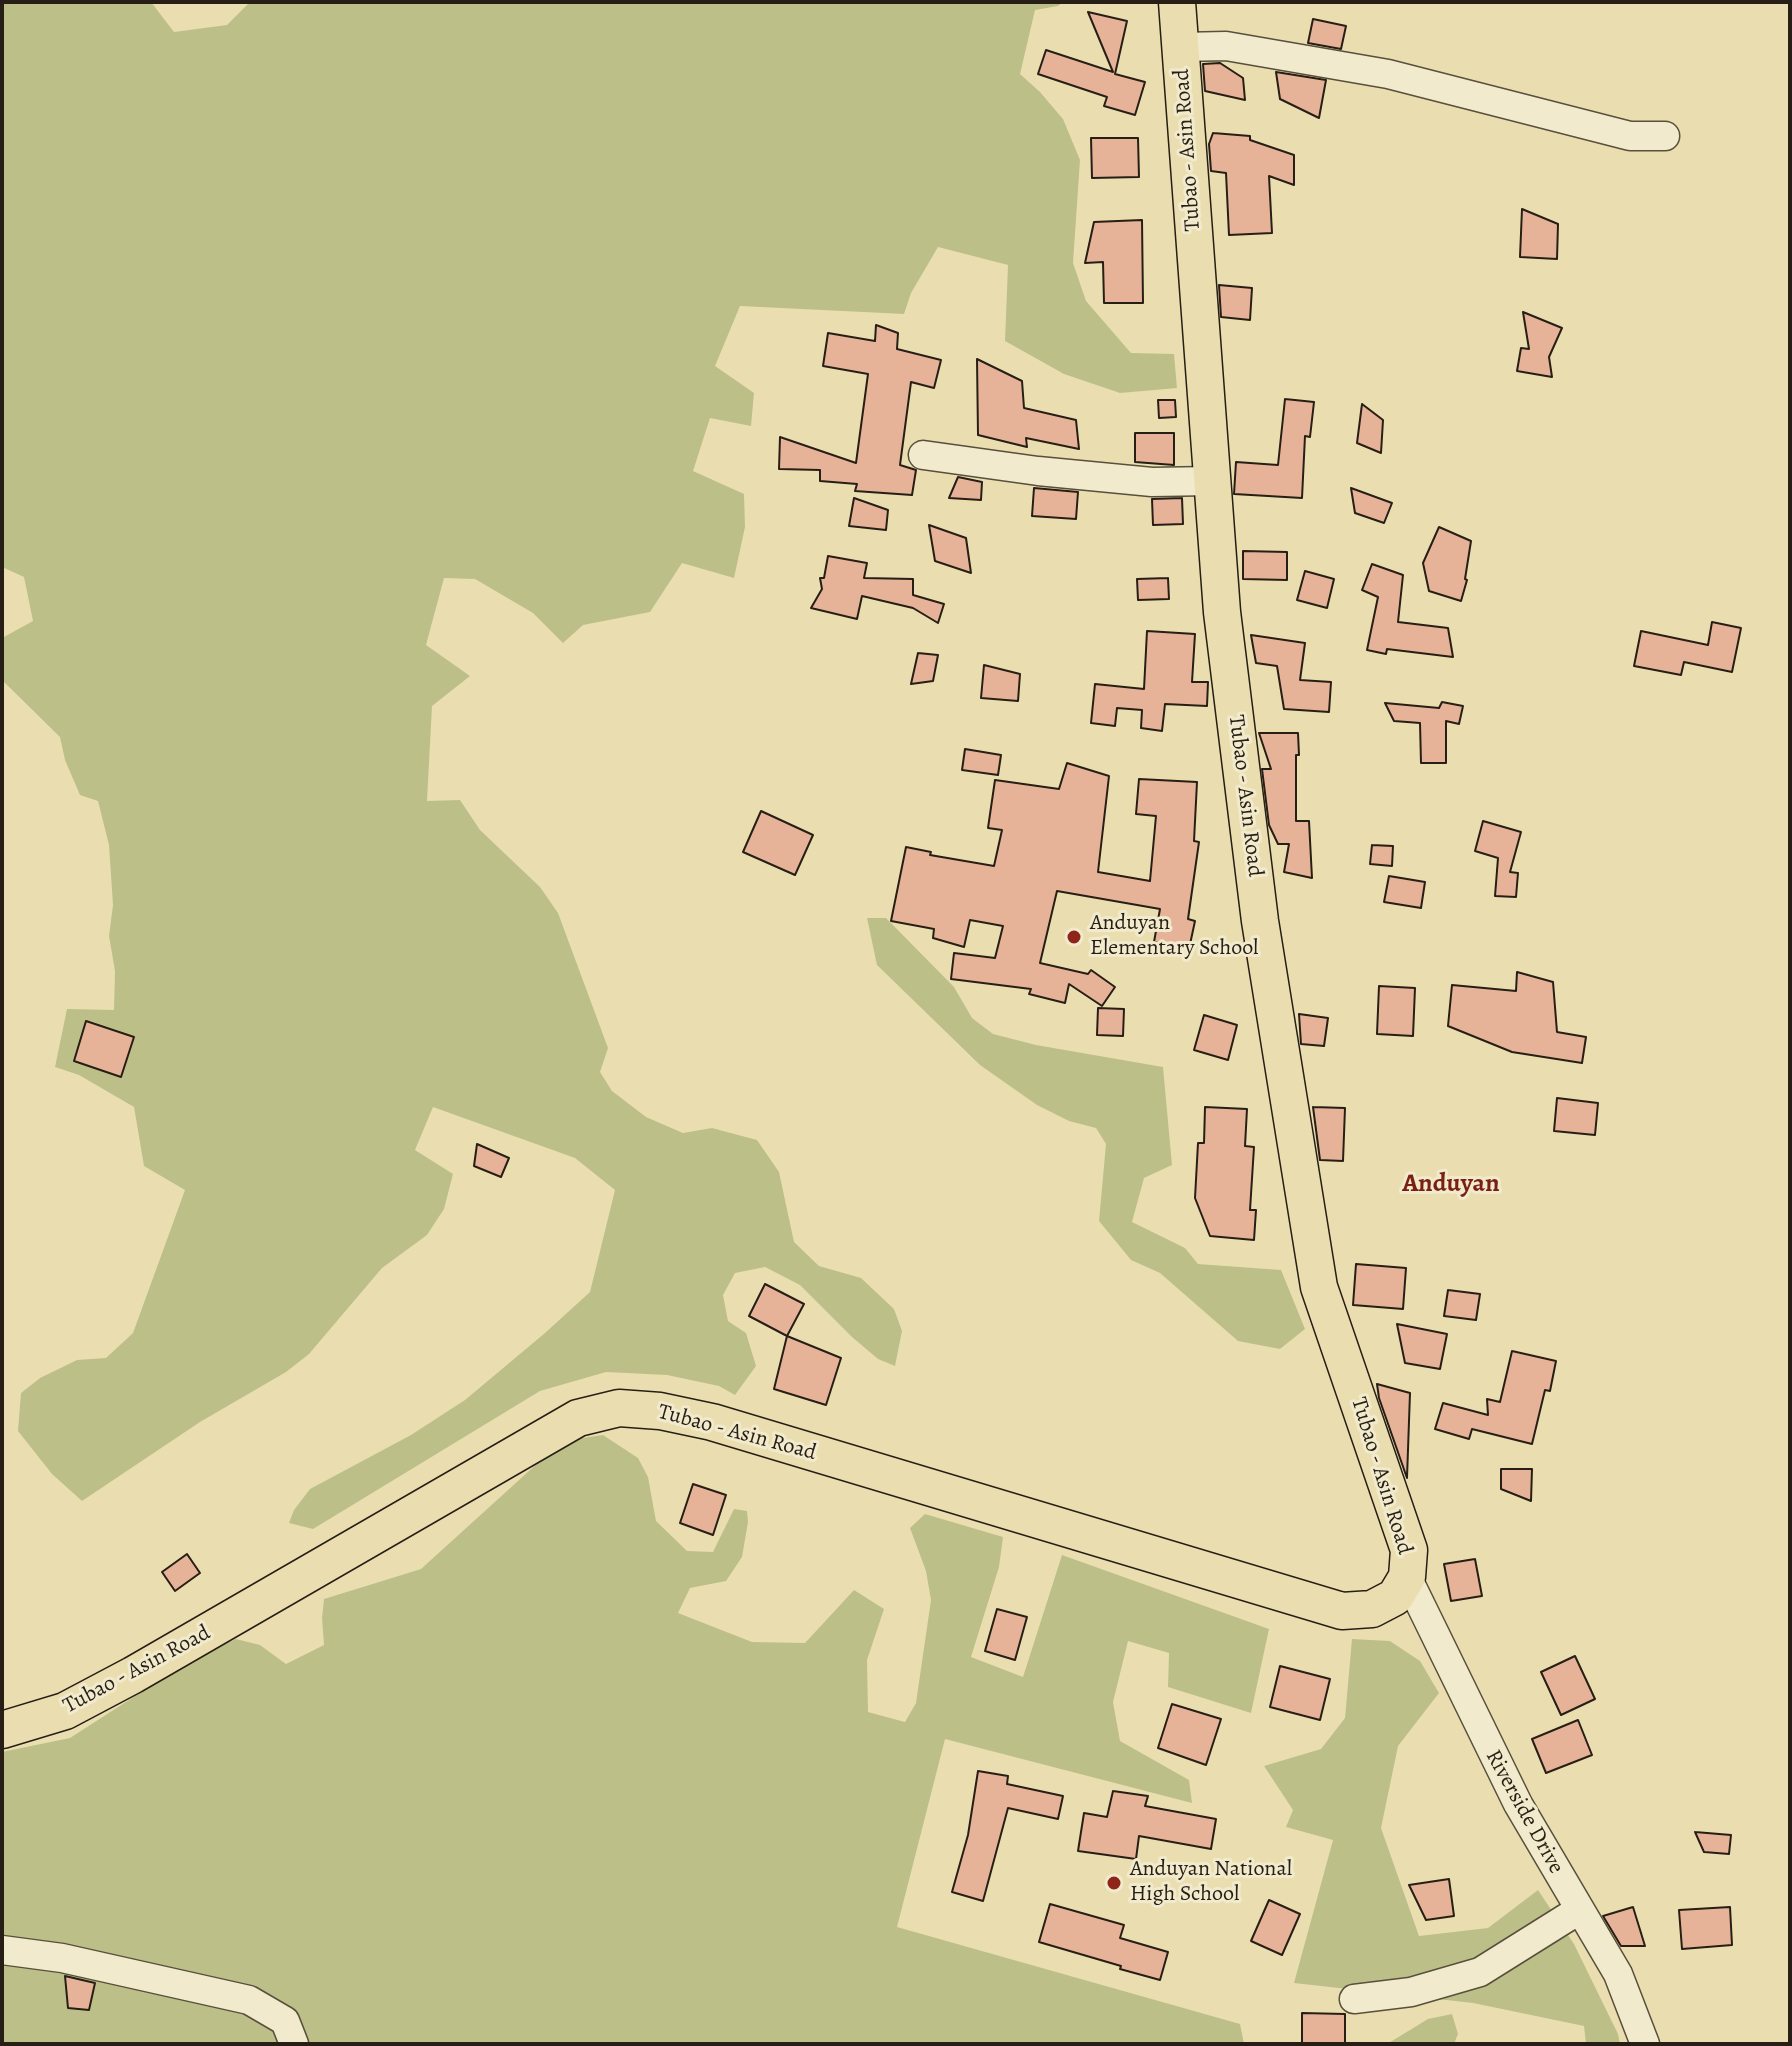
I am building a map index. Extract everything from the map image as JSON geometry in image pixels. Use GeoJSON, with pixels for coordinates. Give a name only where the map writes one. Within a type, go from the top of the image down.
{"type":"FeatureCollection","features":[{"type":"Feature","properties":{"kind":"main road","name":"Tubao - Asin Road"},"geometry":{"type":"LineString","coordinates":[[2,1730],[65,1711],[133,1675],[578,1418],[619,1408],[660,1411],[712,1422],[1342,1611],[1372,1609],[1395,1597],[1407,1577],[1409,1550],[1319,1287],[1260,921],[1222,612],[1177,2]]}},
{"type":"Feature","properties":{"kind":"street"},"geometry":{"type":"LineString","coordinates":[[1181,47],[1226,46],[1388,74],[1630,136],[1665,136]]}},
{"type":"Feature","properties":{"kind":"street"},"geometry":{"type":"LineString","coordinates":[[923,455],[1038,471],[1152,482],[1212,481]]}},
{"type":"Feature","properties":{"kind":"street","name":"Riverside Drive"},"geometry":{"type":"LineString","coordinates":[[1407,1577],[1483,1737],[1618,1974],[1645,2044]]}},
{"type":"Feature","properties":{"kind":"street"},"geometry":{"type":"LineString","coordinates":[[1354,1999],[1411,1992],[1480,1972],[1579,1910]]}},
{"type":"Feature","properties":{"kind":"street"},"geometry":{"type":"LineString","coordinates":[[2,1950],[62,1958],[249,2000],[285,2021],[294,2044]]}},
{"type":"Feature","properties":{"kind":"green space"},"geometry":{"type":"Polygon","coordinates":[[[2,2],[151,2],[174,32],[227,25],[250,2],[1063,2],[1058,6],[1035,10],[1020,74],[1063,119],[1080,160],[1073,263],[1086,301],[1131,353],[1174,354],[1177,388],[1120,393],[1064,374],[1005,341],[1008,265],[938,247],[911,293],[904,314],[740,306],[715,366],[754,393],[751,426],[710,418],[693,471],[744,494],[745,527],[734,578],[682,563],[650,612],[583,625],[563,643],[533,613],[475,579],[444,578],[426,645],[470,676],[432,706],[427,801],[460,800],[480,830],[540,887],[558,913],[608,1048],[600,1072],[612,1091],[646,1117],[683,1133],[712,1128],[757,1140],[779,1172],[794,1242],[819,1266],[861,1278],[894,1309],[902,1331],[895,1366],[878,1359],[852,1337],[800,1285],[765,1267],[735,1273],[723,1295],[728,1321],[746,1333],[756,1366],[735,1395],[719,1386],[667,1375],[606,1372],[540,1391],[313,1529],[289,1523],[294,1510],[310,1489],[411,1435],[465,1400],[590,1292],[615,1190],[575,1158],[433,1107],[415,1150],[453,1174],[444,1209],[427,1235],[382,1268],[309,1354],[286,1372],[200,1422],[82,1501],[52,1474],[18,1431],[21,1393],[40,1378],[77,1360],[106,1358],[133,1333],[185,1190],[144,1166],[134,1107],[79,1075],[55,1067],[67,1009],[114,1010],[115,971],[109,936],[113,905],[109,845],[98,801],[80,795],[65,760],[60,737],[4,682],[2,673],[2,638],[33,621],[24,577],[2,567],[2,2]]]}},
{"type":"Feature","properties":{"kind":"green space"},"geometry":{"type":"Polygon","coordinates":[[[867,918],[886,918],[954,987],[972,1018],[993,1034],[1036,1045],[1163,1067],[1172,1165],[1144,1178],[1132,1222],[1185,1248],[1198,1264],[1281,1270],[1305,1329],[1280,1349],[1238,1341],[1160,1273],[1131,1260],[1099,1221],[1106,1144],[1096,1128],[1069,1121],[1037,1105],[980,1065],[877,965],[867,918]]]}},
{"type":"Feature","properties":{"kind":"green space"},"geometry":{"type":"Polygon","coordinates":[[[603,1435],[638,1458],[648,1477],[656,1521],[687,1551],[713,1552],[734,1509],[747,1511],[742,1557],[726,1581],[690,1588],[678,1613],[752,1642],[805,1643],[854,1590],[884,1609],[867,1660],[868,1712],[905,1722],[916,1703],[931,1600],[926,1571],[910,1528],[925,1514],[1003,1537],[999,1567],[971,1657],[1023,1677],[1062,1555],[1269,1629],[1251,1713],[1168,1687],[1169,1653],[1128,1641],[1113,1702],[1120,1741],[1189,1780],[1192,1803],[945,1739],[897,1927],[1240,2024],[1244,2044],[2,2044],[2,1752],[70,1738],[194,1658],[236,1639],[260,1645],[286,1664],[324,1645],[324,1599],[421,1569],[562,1441],[603,1435]]]}},
{"type":"Feature","properties":{"kind":"green space"},"geometry":{"type":"Polygon","coordinates":[[[1352,1639],[1390,1641],[1420,1661],[1439,1693],[1398,1746],[1381,1828],[1419,1936],[1488,1928],[1538,1890],[1574,1944],[1620,2044],[1586,2044],[1584,2026],[1473,2003],[1294,1983],[1333,1840],[1286,1827],[1293,1810],[1264,1766],[1321,1749],[1345,1718],[1352,1639]]]}},
{"type":"Feature","properties":{"kind":"green space"},"geometry":{"type":"Polygon","coordinates":[[[1452,2014],[1458,2034],[1454,2044],[1387,2044],[1428,2019],[1452,2014]]]}},
{"type":"Feature","properties":{"kind":"building"},"geometry":{"type":"Polygon","coordinates":[[[1088,12],[1127,21],[1115,74],[1145,82],[1135,115],[1104,106],[1107,97],[1038,74],[1046,50],[1113,72],[1088,12]]]}},
{"type":"Feature","properties":{"kind":"building"},"geometry":{"type":"Polygon","coordinates":[[[1313,19],[1346,26],[1341,49],[1308,43],[1313,19]]]}},
{"type":"Feature","properties":{"kind":"building"},"geometry":{"type":"Polygon","coordinates":[[[1220,63],[1243,78],[1245,100],[1205,91],[1203,64],[1220,63]]]}},
{"type":"Feature","properties":{"kind":"building"},"geometry":{"type":"Polygon","coordinates":[[[1276,72],[1326,80],[1319,118],[1280,99],[1276,72]]]}},
{"type":"Feature","properties":{"kind":"building"},"geometry":{"type":"Polygon","coordinates":[[[1213,133],[1250,136],[1250,140],[1294,155],[1294,185],[1269,176],[1272,233],[1229,235],[1226,173],[1211,171],[1209,144],[1213,133]]]}},
{"type":"Feature","properties":{"kind":"building"},"geometry":{"type":"Polygon","coordinates":[[[1091,138],[1138,138],[1139,177],[1092,178],[1091,138]]]}},
{"type":"Feature","properties":{"kind":"building"},"geometry":{"type":"Polygon","coordinates":[[[1522,209],[1558,224],[1557,259],[1520,257],[1522,209]]]}},
{"type":"Feature","properties":{"kind":"building"},"geometry":{"type":"Polygon","coordinates":[[[1142,220],[1143,303],[1104,303],[1103,262],[1085,263],[1094,222],[1142,220]]]}},
{"type":"Feature","properties":{"kind":"building"},"geometry":{"type":"Polygon","coordinates":[[[1219,285],[1252,288],[1250,320],[1221,317],[1219,285]]]}},
{"type":"Feature","properties":{"kind":"building"},"geometry":{"type":"Polygon","coordinates":[[[1523,312],[1562,328],[1549,357],[1552,377],[1517,371],[1521,348],[1529,349],[1523,312]]]}},
{"type":"Feature","properties":{"kind":"building"},"geometry":{"type":"Polygon","coordinates":[[[876,325],[898,333],[897,349],[941,360],[934,388],[911,382],[900,465],[916,470],[912,495],[855,491],[857,484],[820,481],[820,470],[779,469],[780,437],[856,463],[868,374],[823,366],[828,333],[875,341],[876,325]]]}},
{"type":"Feature","properties":{"kind":"building"},"geometry":{"type":"Polygon","coordinates":[[[977,359],[1022,381],[1024,408],[1076,420],[1079,449],[1026,438],[1027,447],[978,435],[977,359]]]}},
{"type":"Feature","properties":{"kind":"building"},"geometry":{"type":"Polygon","coordinates":[[[1285,399],[1314,402],[1310,437],[1305,436],[1302,498],[1234,494],[1236,462],[1278,465],[1285,399]]]}},
{"type":"Feature","properties":{"kind":"building"},"geometry":{"type":"Polygon","coordinates":[[[1158,400],[1175,400],[1176,417],[1159,418],[1158,400]]]}},
{"type":"Feature","properties":{"kind":"building"},"geometry":{"type":"Polygon","coordinates":[[[1362,404],[1383,420],[1381,453],[1357,443],[1362,404]]]}},
{"type":"Feature","properties":{"kind":"building"},"geometry":{"type":"Polygon","coordinates":[[[1135,433],[1174,433],[1174,465],[1135,462],[1135,433]]]}},
{"type":"Feature","properties":{"kind":"building"},"geometry":{"type":"Polygon","coordinates":[[[958,477],[982,482],[981,500],[949,498],[958,477]]]}},
{"type":"Feature","properties":{"kind":"building"},"geometry":{"type":"Polygon","coordinates":[[[1034,488],[1078,492],[1076,519],[1032,516],[1034,488]]]}},
{"type":"Feature","properties":{"kind":"building"},"geometry":{"type":"Polygon","coordinates":[[[1351,488],[1392,503],[1384,523],[1355,513],[1351,488]]]}},
{"type":"Feature","properties":{"kind":"building"},"geometry":{"type":"Polygon","coordinates":[[[854,498],[888,510],[886,530],[849,526],[854,498]]]}},
{"type":"Feature","properties":{"kind":"building"},"geometry":{"type":"Polygon","coordinates":[[[1182,498],[1183,524],[1153,525],[1152,499],[1182,498]]]}},
{"type":"Feature","properties":{"kind":"building"},"geometry":{"type":"Polygon","coordinates":[[[929,525],[966,538],[971,573],[935,561],[929,525]]]}},
{"type":"Feature","properties":{"kind":"building"},"geometry":{"type":"Polygon","coordinates":[[[1439,527],[1471,541],[1467,580],[1461,601],[1429,591],[1423,563],[1439,527]]]}},
{"type":"Feature","properties":{"kind":"building"},"geometry":{"type":"Polygon","coordinates":[[[1243,551],[1287,552],[1287,580],[1243,579],[1243,551]]]}},
{"type":"Feature","properties":{"kind":"building"},"geometry":{"type":"Polygon","coordinates":[[[828,556],[867,563],[864,578],[913,579],[913,595],[944,604],[938,623],[913,608],[862,596],[857,619],[811,608],[822,589],[820,578],[824,578],[828,556]]]}},
{"type":"Feature","properties":{"kind":"building"},"geometry":{"type":"Polygon","coordinates":[[[1372,564],[1403,575],[1398,622],[1448,628],[1453,657],[1387,649],[1386,654],[1367,650],[1378,597],[1362,590],[1372,564]]]}},
{"type":"Feature","properties":{"kind":"building"},"geometry":{"type":"Polygon","coordinates":[[[1305,571],[1334,579],[1327,608],[1297,600],[1305,571]]]}},
{"type":"Feature","properties":{"kind":"building"},"geometry":{"type":"Polygon","coordinates":[[[1168,578],[1169,599],[1138,600],[1137,579],[1168,578]]]}},
{"type":"Feature","properties":{"kind":"building"},"geometry":{"type":"Polygon","coordinates":[[[1712,622],[1741,628],[1732,672],[1684,662],[1681,675],[1634,666],[1641,631],[1708,645],[1712,622]]]}},
{"type":"Feature","properties":{"kind":"building"},"geometry":{"type":"Polygon","coordinates":[[[1147,631],[1195,634],[1192,682],[1208,682],[1207,706],[1165,704],[1162,731],[1141,728],[1142,710],[1117,708],[1115,726],[1091,723],[1095,684],[1144,689],[1147,631]]]}},
{"type":"Feature","properties":{"kind":"building"},"geometry":{"type":"Polygon","coordinates":[[[1251,635],[1305,643],[1300,680],[1331,682],[1329,712],[1284,709],[1277,666],[1256,663],[1251,635]]]}},
{"type":"Feature","properties":{"kind":"building"},"geometry":{"type":"Polygon","coordinates":[[[918,653],[938,655],[933,681],[911,684],[918,653]]]}},
{"type":"Feature","properties":{"kind":"building"},"geometry":{"type":"Polygon","coordinates":[[[984,665],[1020,674],[1018,701],[981,698],[984,665]]]}},
{"type":"Feature","properties":{"kind":"building"},"geometry":{"type":"Polygon","coordinates":[[[1442,702],[1463,706],[1459,724],[1446,721],[1446,763],[1421,763],[1420,723],[1394,721],[1385,703],[1439,708],[1442,702]]]}},
{"type":"Feature","properties":{"kind":"building"},"geometry":{"type":"Polygon","coordinates":[[[1259,733],[1298,733],[1296,821],[1309,821],[1312,878],[1284,872],[1289,844],[1278,844],[1269,825],[1262,769],[1271,769],[1259,733]]]}},
{"type":"Feature","properties":{"kind":"building"},"geometry":{"type":"Polygon","coordinates":[[[965,749],[1001,755],[998,775],[962,770],[965,749]]]}},
{"type":"Feature","properties":{"kind":"building"},"geometry":{"type":"Polygon","coordinates":[[[1067,763],[1109,776],[1098,872],[1150,881],[1156,816],[1136,814],[1139,779],[1197,782],[1194,841],[1199,842],[1188,919],[1195,921],[1189,949],[1154,942],[1160,909],[1057,891],[1040,963],[1088,974],[1091,970],[1115,987],[1102,1006],[1069,984],[1065,1003],[1029,994],[1031,989],[951,979],[954,953],[995,958],[1003,926],[970,920],[964,947],[933,938],[934,929],[891,921],[906,847],[931,852],[930,855],[994,866],[1002,830],[988,828],[995,780],[1059,789],[1067,763]]]}},
{"type":"Feature","properties":{"kind":"building"},"geometry":{"type":"Polygon","coordinates":[[[761,811],[813,835],[795,875],[743,852],[761,811]]]}},
{"type":"Feature","properties":{"kind":"building"},"geometry":{"type":"Polygon","coordinates":[[[1483,821],[1521,832],[1510,872],[1518,873],[1516,897],[1495,896],[1498,858],[1475,851],[1483,821]]]}},
{"type":"Feature","properties":{"kind":"building"},"geometry":{"type":"Polygon","coordinates":[[[1372,845],[1393,846],[1392,866],[1370,864],[1372,845]]]}},
{"type":"Feature","properties":{"kind":"building"},"geometry":{"type":"Polygon","coordinates":[[[1389,876],[1425,882],[1421,908],[1384,902],[1389,876]]]}},
{"type":"Feature","properties":{"kind":"building"},"geometry":{"type":"Polygon","coordinates":[[[1517,972],[1553,982],[1557,1032],[1586,1037],[1582,1063],[1512,1052],[1448,1026],[1452,985],[1516,991],[1517,972]]]}},
{"type":"Feature","properties":{"kind":"building"},"geometry":{"type":"Polygon","coordinates":[[[1379,986],[1415,988],[1413,1036],[1377,1034],[1379,986]]]}},
{"type":"Feature","properties":{"kind":"building"},"geometry":{"type":"Polygon","coordinates":[[[1098,1008],[1124,1009],[1123,1036],[1097,1035],[1098,1008]]]}},
{"type":"Feature","properties":{"kind":"building"},"geometry":{"type":"Polygon","coordinates":[[[1299,1014],[1328,1018],[1324,1046],[1301,1044],[1299,1014]]]}},
{"type":"Feature","properties":{"kind":"building"},"geometry":{"type":"Polygon","coordinates":[[[1204,1015],[1237,1025],[1228,1060],[1194,1050],[1204,1015]]]}},
{"type":"Feature","properties":{"kind":"building"},"geometry":{"type":"Polygon","coordinates":[[[86,1021],[134,1037],[121,1077],[74,1061],[86,1021]]]}},
{"type":"Feature","properties":{"kind":"building"},"geometry":{"type":"Polygon","coordinates":[[[1557,1098],[1598,1103],[1595,1135],[1554,1131],[1557,1098]]]}},
{"type":"Feature","properties":{"kind":"building"},"geometry":{"type":"Polygon","coordinates":[[[1205,1107],[1247,1109],[1245,1146],[1254,1147],[1250,1210],[1256,1210],[1254,1240],[1210,1236],[1195,1198],[1198,1143],[1204,1143],[1205,1107]]]}},
{"type":"Feature","properties":{"kind":"building"},"geometry":{"type":"Polygon","coordinates":[[[1313,1107],[1345,1108],[1343,1161],[1320,1160],[1313,1107]]]}},
{"type":"Feature","properties":{"kind":"building"},"geometry":{"type":"Polygon","coordinates":[[[477,1144],[509,1158],[501,1177],[474,1166],[477,1144]]]}},
{"type":"Feature","properties":{"kind":"building"},"geometry":{"type":"Polygon","coordinates":[[[1356,1264],[1406,1268],[1403,1309],[1353,1305],[1356,1264]]]}},
{"type":"Feature","properties":{"kind":"building"},"geometry":{"type":"Polygon","coordinates":[[[765,1284],[804,1304],[787,1336],[749,1316],[765,1284]]]}},
{"type":"Feature","properties":{"kind":"building"},"geometry":{"type":"Polygon","coordinates":[[[1448,1290],[1480,1294],[1476,1320],[1444,1316],[1448,1290]]]}},
{"type":"Feature","properties":{"kind":"building"},"geometry":{"type":"Polygon","coordinates":[[[1397,1324],[1447,1334],[1440,1369],[1405,1363],[1397,1324]]]}},
{"type":"Feature","properties":{"kind":"building"},"geometry":{"type":"Polygon","coordinates":[[[787,1336],[841,1358],[826,1405],[774,1389],[787,1336]]]}},
{"type":"Feature","properties":{"kind":"building"},"geometry":{"type":"Polygon","coordinates":[[[1512,1351],[1556,1361],[1550,1391],[1545,1390],[1532,1444],[1472,1429],[1469,1439],[1435,1429],[1443,1403],[1488,1415],[1487,1399],[1500,1402],[1512,1351]]]}},
{"type":"Feature","properties":{"kind":"building"},"geometry":{"type":"Polygon","coordinates":[[[1377,1384],[1410,1393],[1407,1478],[1379,1398],[1377,1384]]]}},
{"type":"Feature","properties":{"kind":"building"},"geometry":{"type":"Polygon","coordinates":[[[1501,1469],[1532,1469],[1531,1501],[1501,1489],[1501,1469]]]}},
{"type":"Feature","properties":{"kind":"building"},"geometry":{"type":"Polygon","coordinates":[[[693,1484],[726,1495],[713,1535],[680,1523],[693,1484]]]}},
{"type":"Feature","properties":{"kind":"building"},"geometry":{"type":"Polygon","coordinates":[[[187,1554],[200,1573],[175,1591],[162,1572],[187,1554]]]}},
{"type":"Feature","properties":{"kind":"building"},"geometry":{"type":"Polygon","coordinates":[[[1475,1559],[1482,1596],[1451,1601],[1444,1564],[1475,1559]]]}},
{"type":"Feature","properties":{"kind":"building"},"geometry":{"type":"Polygon","coordinates":[[[997,1609],[1027,1617],[1015,1660],[985,1651],[997,1609]]]}},
{"type":"Feature","properties":{"kind":"building"},"geometry":{"type":"Polygon","coordinates":[[[1575,1656],[1595,1699],[1561,1715],[1541,1672],[1575,1656]]]}},
{"type":"Feature","properties":{"kind":"building"},"geometry":{"type":"Polygon","coordinates":[[[1280,1666],[1330,1679],[1320,1720],[1270,1707],[1280,1666]]]}},
{"type":"Feature","properties":{"kind":"building"},"geometry":{"type":"Polygon","coordinates":[[[1172,1704],[1221,1719],[1206,1765],[1158,1748],[1172,1704]]]}},
{"type":"Feature","properties":{"kind":"building"},"geometry":{"type":"Polygon","coordinates":[[[1578,1720],[1592,1755],[1546,1773],[1532,1739],[1578,1720]]]}},
{"type":"Feature","properties":{"kind":"building"},"geometry":{"type":"Polygon","coordinates":[[[978,1771],[1008,1776],[1007,1784],[1063,1796],[1058,1819],[1008,1808],[983,1901],[952,1892],[968,1835],[978,1771]]]}},
{"type":"Feature","properties":{"kind":"building"},"geometry":{"type":"Polygon","coordinates":[[[1113,1791],[1148,1796],[1145,1806],[1216,1819],[1211,1849],[1139,1836],[1136,1859],[1078,1851],[1084,1813],[1107,1817],[1113,1791]]]}},
{"type":"Feature","properties":{"kind":"building"},"geometry":{"type":"Polygon","coordinates":[[[1695,1832],[1731,1835],[1729,1854],[1704,1852],[1695,1832]]]}},
{"type":"Feature","properties":{"kind":"building"},"geometry":{"type":"Polygon","coordinates":[[[1449,1879],[1454,1916],[1426,1920],[1409,1885],[1449,1879]]]}},
{"type":"Feature","properties":{"kind":"building"},"geometry":{"type":"Polygon","coordinates":[[[1269,1900],[1300,1914],[1282,1955],[1251,1941],[1269,1900]]]}},
{"type":"Feature","properties":{"kind":"building"},"geometry":{"type":"Polygon","coordinates":[[[1050,1904],[1124,1925],[1120,1938],[1168,1952],[1160,1980],[1039,1942],[1050,1904]]]}},
{"type":"Feature","properties":{"kind":"building"},"geometry":{"type":"Polygon","coordinates":[[[1633,1907],[1645,1946],[1621,1946],[1603,1916],[1633,1907]]]}},
{"type":"Feature","properties":{"kind":"building"},"geometry":{"type":"Polygon","coordinates":[[[1730,1907],[1732,1945],[1682,1949],[1679,1910],[1730,1907]]]}},
{"type":"Feature","properties":{"kind":"building"},"geometry":{"type":"Polygon","coordinates":[[[65,1976],[95,1983],[89,2010],[68,2008],[65,1976]]]}},
{"type":"Feature","properties":{"kind":"building"},"geometry":{"type":"Polygon","coordinates":[[[1302,2013],[1345,2014],[1345,2044],[1302,2044],[1302,2013]]]}},
{"type":"Feature","properties":{"kind":"place","name":"Anduyan Elementary School"},"geometry":{"type":"Point","coordinates":[1074,937]}},
{"type":"Feature","properties":{"kind":"place","name":"Anduyan National High School"},"geometry":{"type":"Point","coordinates":[1114,1883]}},
{"type":"Feature","properties":{"kind":"district","name":"Anduyan"},"geometry":{"type":"Point","coordinates":[1451,1185]}}]}
